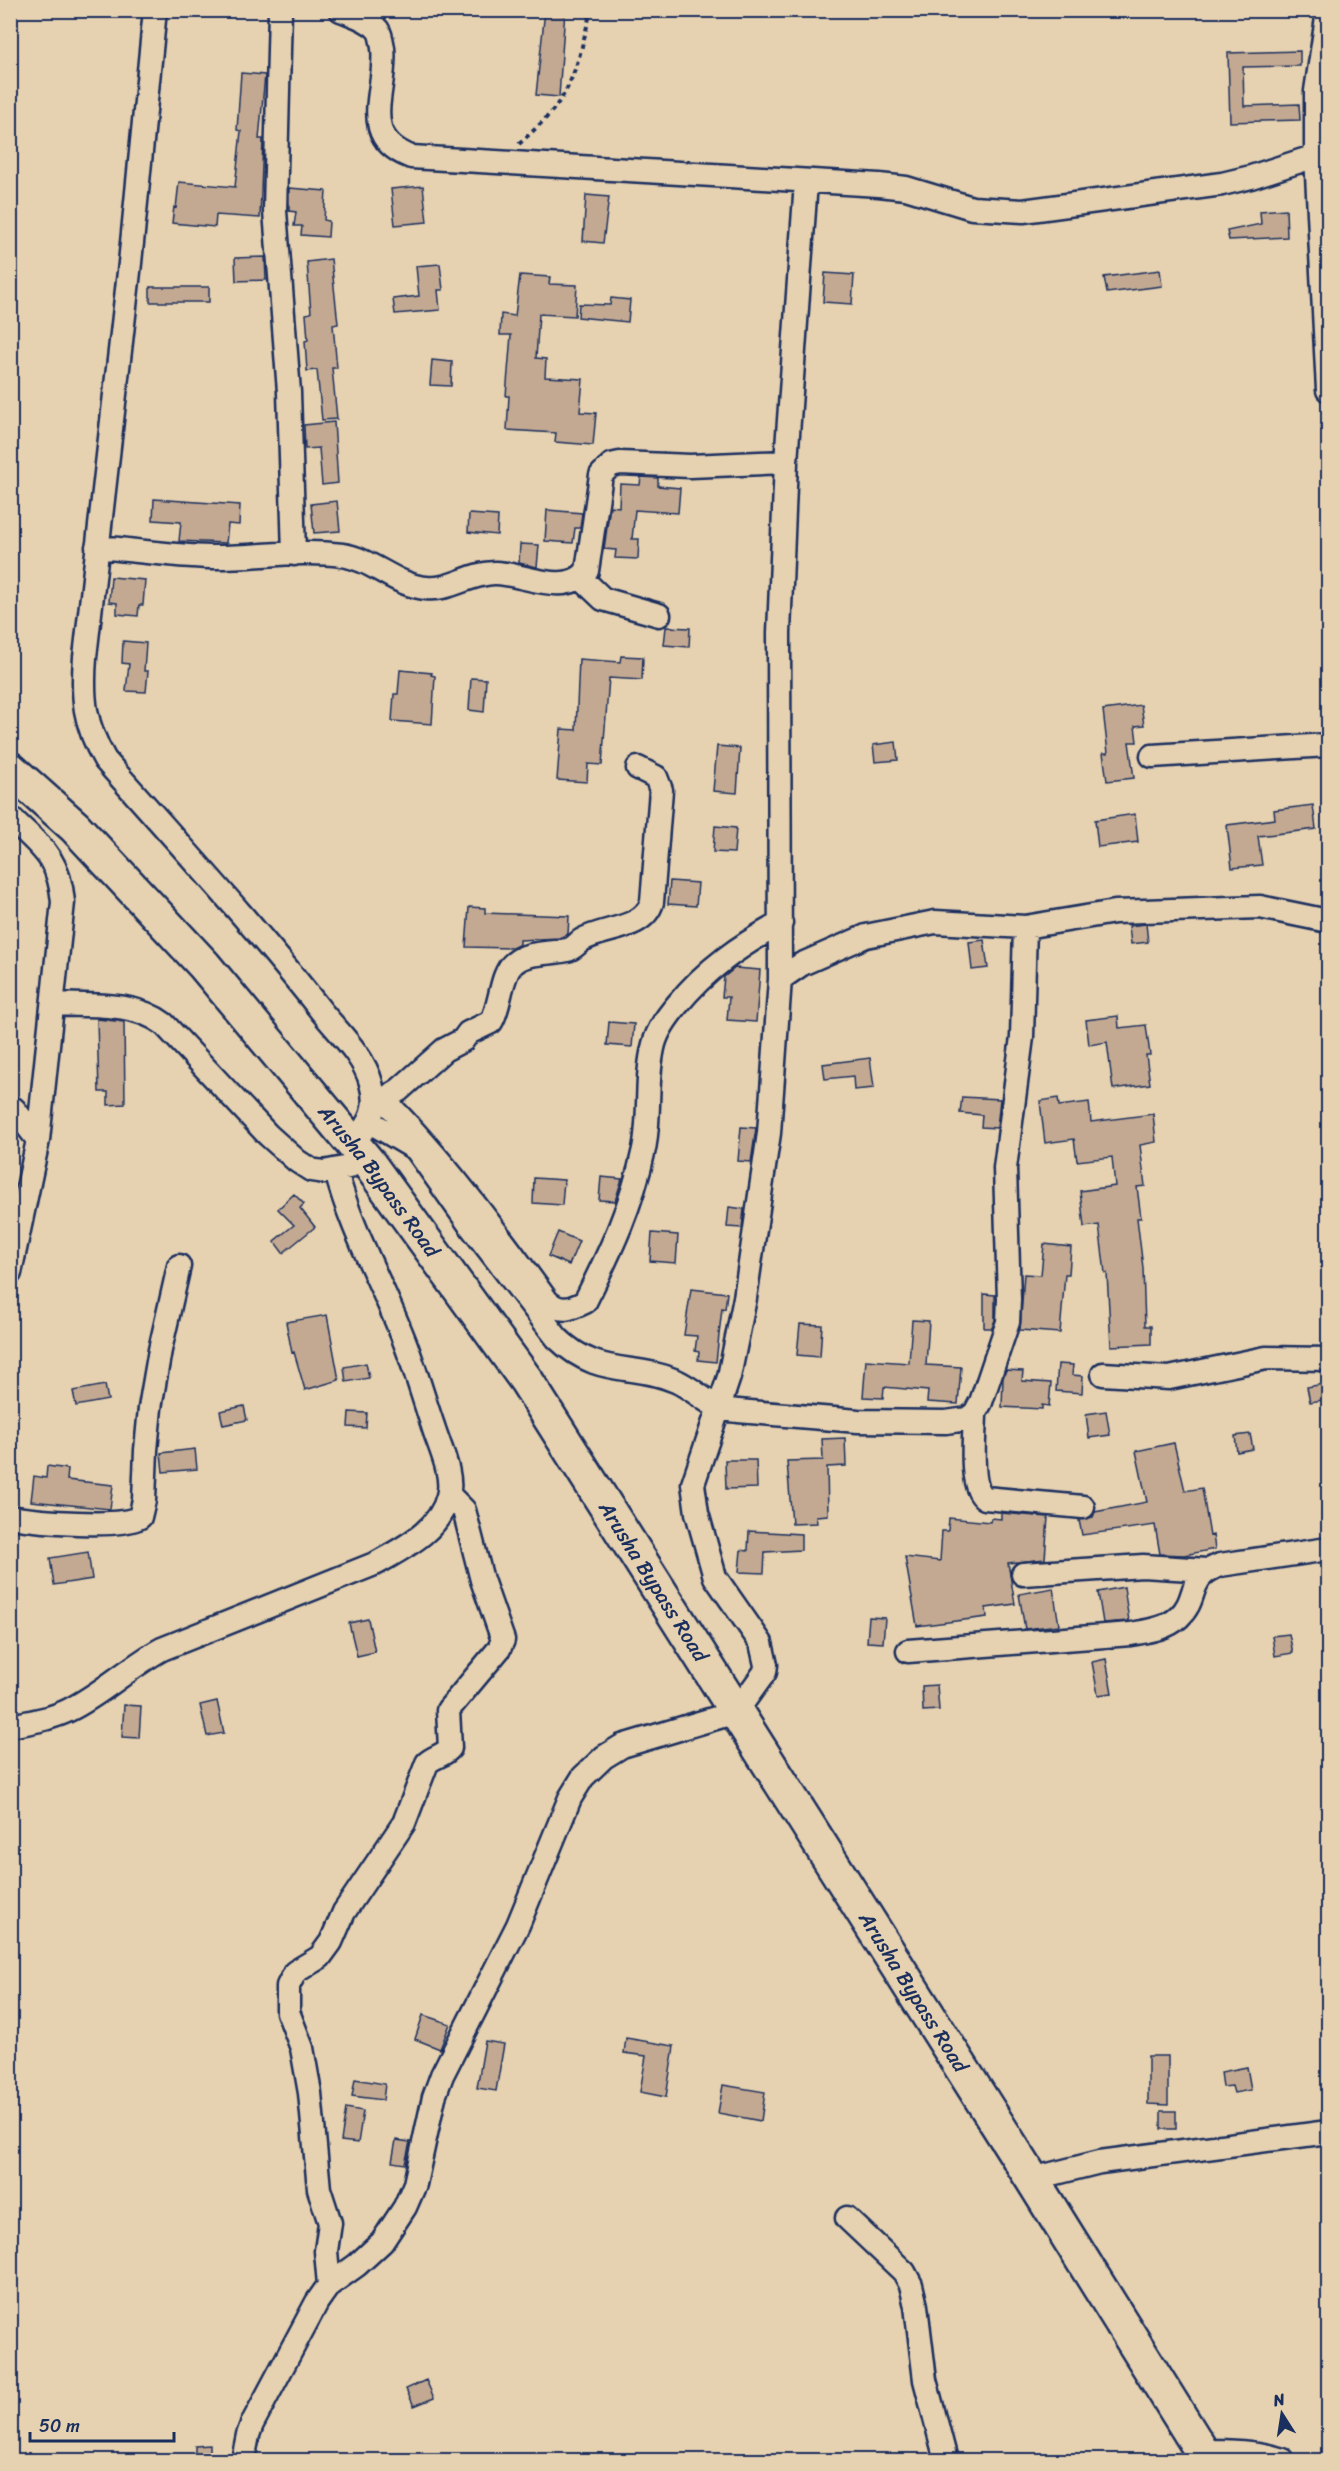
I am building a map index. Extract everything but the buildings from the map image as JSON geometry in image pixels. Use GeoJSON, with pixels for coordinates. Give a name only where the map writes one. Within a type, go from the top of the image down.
{"type":"FeatureCollection","features":[{"type":"Feature","properties":{"kind":"main road","name":"Arusha Bypass Road"},"geometry":{"type":"LineString","coordinates":[[10,768],[75,827],[364,1134],[526,1380],[1032,2179],[1204,2456]]}},
{"type":"Feature","properties":{"kind":"street"},"geometry":{"type":"LineString","coordinates":[[10,1726],[67,1711],[84,1702],[143,1659],[162,1649],[377,1563],[409,1545],[429,1529],[441,1514],[449,1495],[445,1462],[404,1341],[350,1217],[371,1081],[359,1059],[291,973],[105,760],[93,740],[87,723],[83,679],[130,262],[155,10]]}},
{"type":"Feature","properties":{"kind":"street"},"geometry":{"type":"LineString","coordinates":[[280,10],[275,211],[289,392],[294,554]]}},
{"type":"Feature","properties":{"kind":"street"},"geometry":{"type":"LineString","coordinates":[[341,10],[364,19],[378,30],[384,57],[378,118],[387,142],[395,151],[411,157],[897,187],[972,208],[1023,211],[1222,184],[1322,154]]}},
{"type":"Feature","properties":{"kind":"street"},"geometry":{"type":"LineString","coordinates":[[1329,11],[1316,91],[1322,154],[1329,390]]}},
{"type":"Feature","properties":{"kind":"street"},"geometry":{"type":"LineString","coordinates":[[243,2460],[252,2424],[306,2318],[329,2285],[357,2265],[382,2242],[405,2207],[415,2184],[434,2097],[442,2075],[513,1935],[536,1885],[570,1798],[583,1777],[604,1756],[622,1746],[736,1712],[761,1681],[766,1665],[761,1643],[755,1632],[715,1577],[694,1497],[693,1484],[720,1408],[743,1310],[769,1133],[780,979],[779,633],[786,462],[806,182]]}},
{"type":"Feature","properties":{"kind":"street"},"geometry":{"type":"LineString","coordinates":[[97,547],[210,557],[344,555],[362,561],[414,586],[427,589],[442,587],[482,574],[497,573],[560,584],[581,578],[587,571],[601,475],[611,465],[620,463],[690,466],[786,462]]}},
{"type":"Feature","properties":{"kind":"street"},"geometry":{"type":"LineString","coordinates":[[581,578],[603,599],[659,615]]}},
{"type":"Feature","properties":{"kind":"street"},"geometry":{"type":"LineString","coordinates":[[1152,756],[1329,745]]}},
{"type":"Feature","properties":{"kind":"street"},"geometry":{"type":"LineString","coordinates":[[54,1004],[134,1009],[152,1015],[164,1024],[268,1135],[297,1161],[311,1170],[364,1134],[399,1090],[444,1050],[463,1040],[468,1033],[491,1022],[508,970],[516,961],[551,951],[572,949],[582,940],[640,920],[649,913],[652,902],[661,790],[656,777],[638,768]]}},
{"type":"Feature","properties":{"kind":"street"},"geometry":{"type":"LineString","coordinates":[[10,817],[47,853],[57,867],[63,902],[38,1140],[10,1273]]}},
{"type":"Feature","properties":{"kind":"street"},"geometry":{"type":"LineString","coordinates":[[780,979],[802,964],[858,939],[898,928],[935,922],[1025,927],[1115,912],[1260,907],[1329,921]]}},
{"type":"Feature","properties":{"kind":"street"},"geometry":{"type":"LineString","coordinates":[[364,1134],[415,1131],[465,1190],[548,1302],[555,1308],[565,1310],[574,1308],[585,1302],[619,1234],[631,1198],[645,1147],[649,1071],[654,1042],[663,1022],[688,992],[726,956],[781,923]]}},
{"type":"Feature","properties":{"kind":"street"},"geometry":{"type":"LineString","coordinates":[[1025,927],[1022,1037],[1005,1168],[1010,1299],[1008,1322],[975,1413],[975,1482],[980,1495],[985,1498],[1083,1507]]}},
{"type":"Feature","properties":{"kind":"street"},"geometry":{"type":"LineString","coordinates":[[10,1111],[14,1109],[38,1140]]}},
{"type":"Feature","properties":{"kind":"street"},"geometry":{"type":"LineString","coordinates":[[364,1134],[416,1149],[469,1224],[557,1338],[572,1353],[606,1366],[674,1380],[689,1387],[720,1408],[804,1418],[858,1421],[960,1421],[975,1413]]}},
{"type":"Feature","properties":{"kind":"street"},"geometry":{"type":"LineString","coordinates":[[10,1517],[33,1521],[124,1523],[140,1517],[144,1500],[150,1408],[179,1266]]}},
{"type":"Feature","properties":{"kind":"street"},"geometry":{"type":"LineString","coordinates":[[1103,1374],[1169,1378],[1266,1358],[1329,1359]]}},
{"type":"Feature","properties":{"kind":"street"},"geometry":{"type":"LineString","coordinates":[[329,2285],[326,2251],[330,2223],[319,2189],[310,2093],[302,2048],[288,2012],[288,1986],[295,1972],[320,1957],[331,1942],[344,1912],[404,1823],[412,1796],[427,1763],[434,1757],[445,1755],[450,1748],[448,1710],[499,1649],[503,1640],[482,1580],[464,1510],[449,1495]]}},
{"type":"Feature","properties":{"kind":"street"},"geometry":{"type":"LineString","coordinates":[[908,1651],[1131,1634],[1151,1630],[1168,1625],[1178,1618],[1186,1609],[1199,1576],[1207,1570],[1221,1565],[1329,1549]]}},
{"type":"Feature","properties":{"kind":"street"},"geometry":{"type":"LineString","coordinates":[[1023,1574],[1143,1566],[1207,1570]]}},
{"type":"Feature","properties":{"kind":"street"},"geometry":{"type":"LineString","coordinates":[[1032,2179],[1100,2162],[1329,2132]]}},
{"type":"Feature","properties":{"kind":"street"},"geometry":{"type":"LineString","coordinates":[[847,2218],[904,2272],[910,2285],[916,2306],[925,2380],[946,2460]]}},
{"type":"Feature","properties":{"kind":"street"},"geometry":{"type":"LineString","coordinates":[[1204,2456],[1242,2451],[1284,2460]]}},
{"type":"Feature","properties":{"kind":"path"},"geometry":{"type":"LineString","coordinates":[[500,162],[550,114],[560,101],[578,58],[591,10]]}}]}
